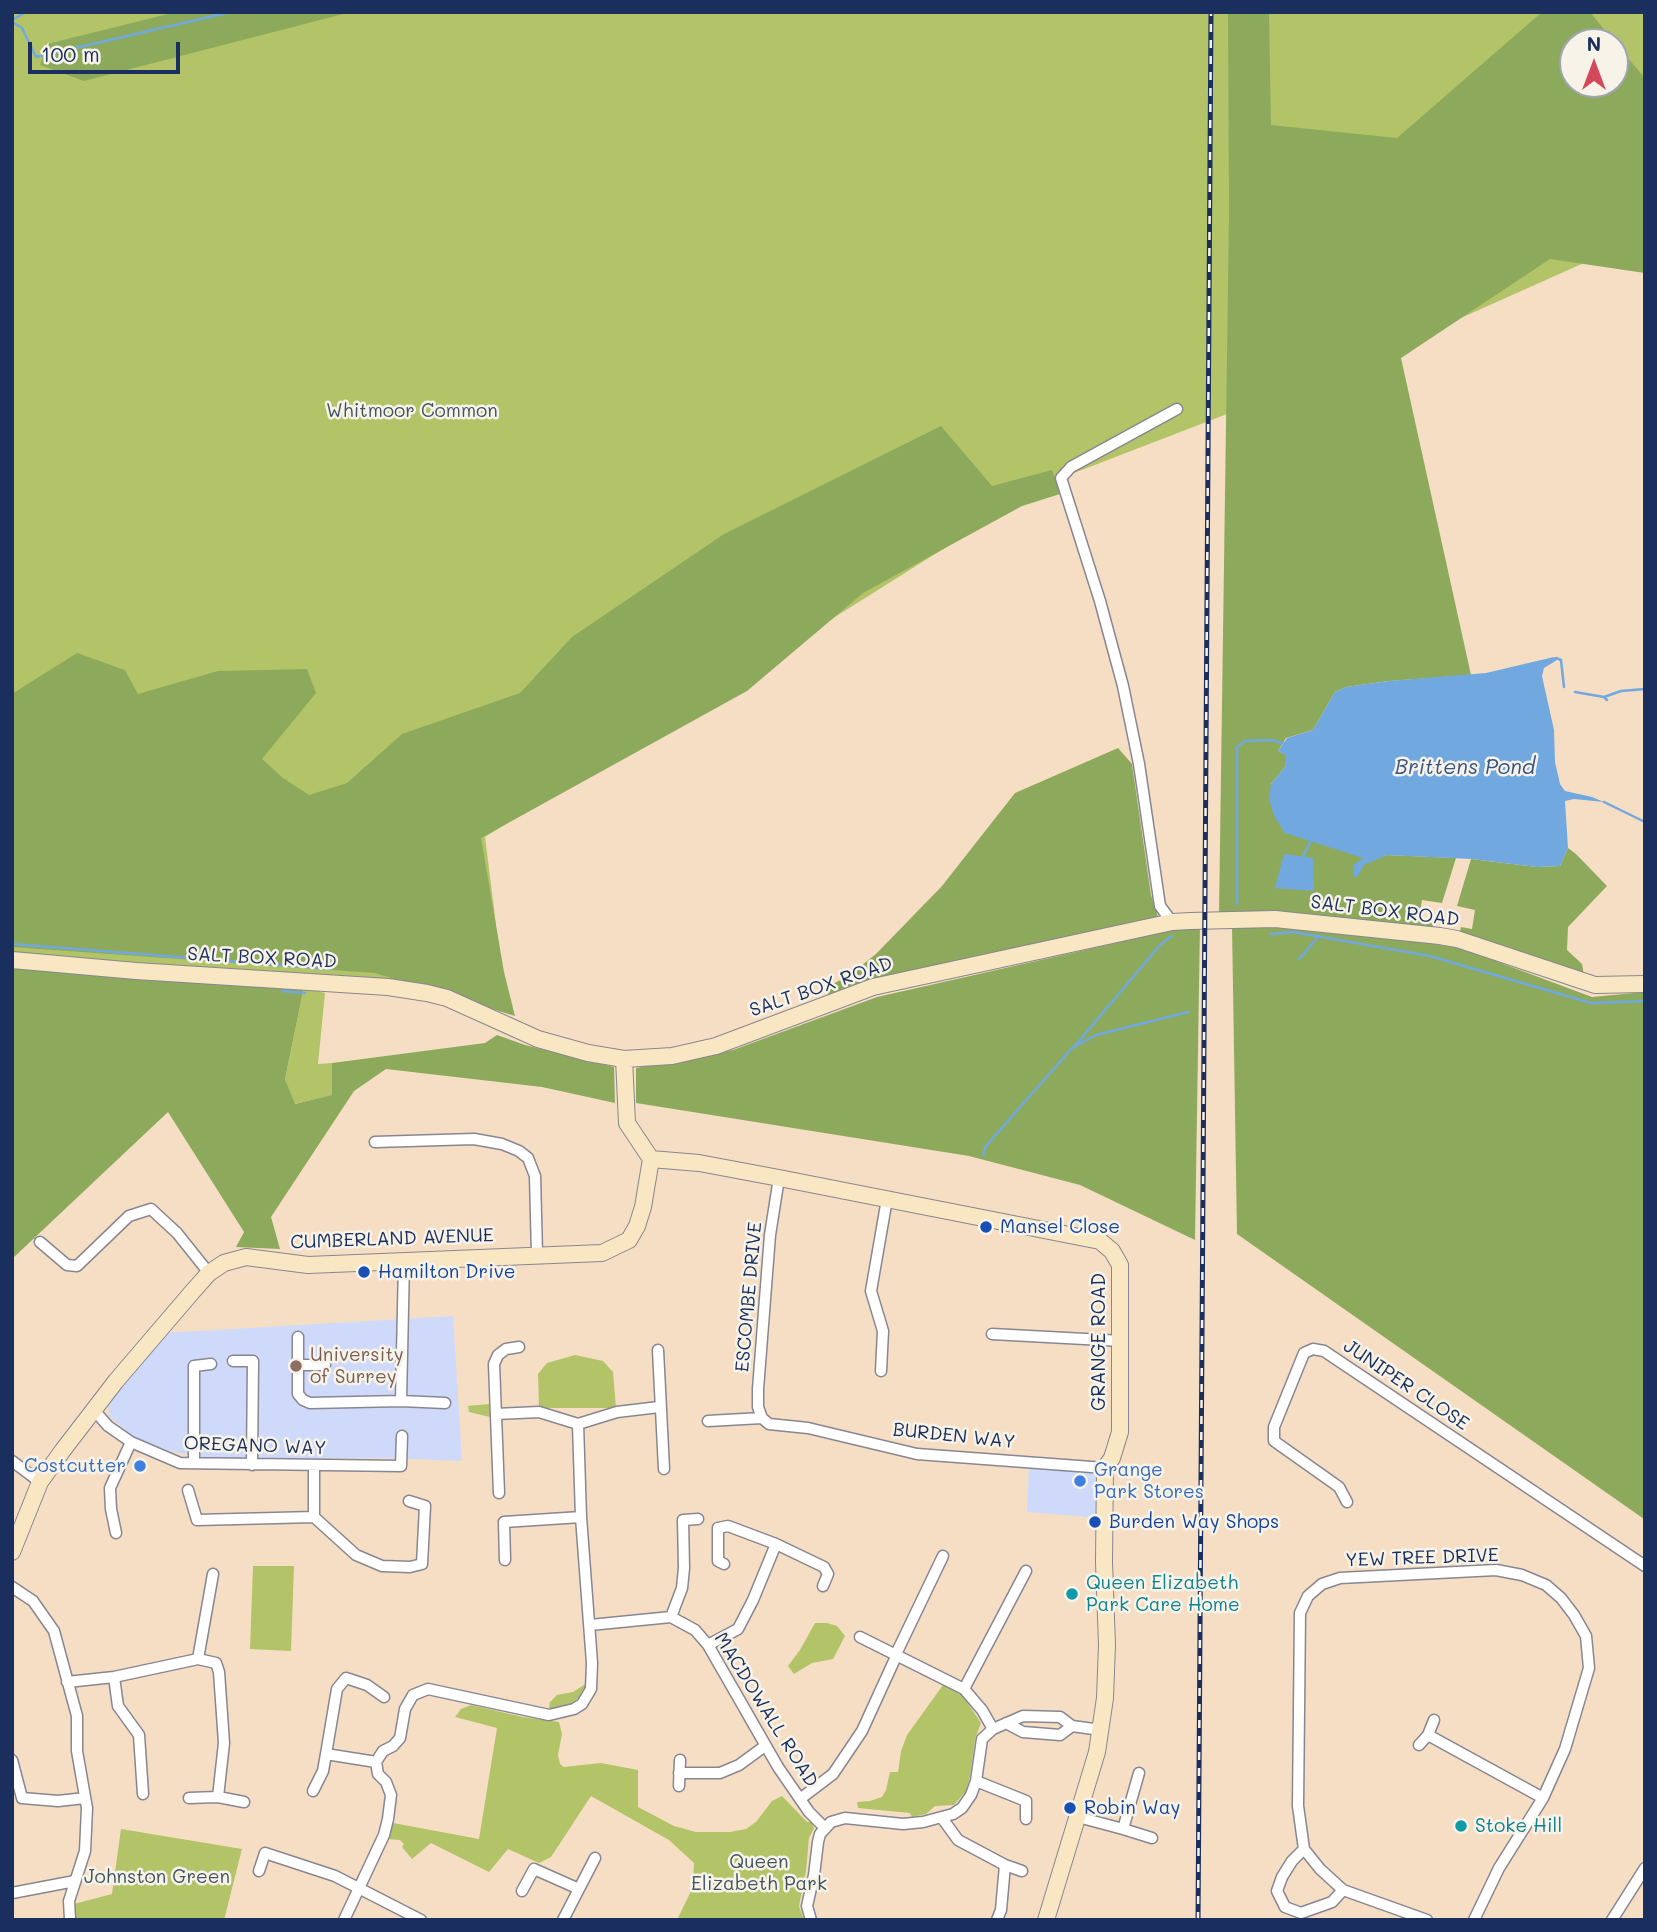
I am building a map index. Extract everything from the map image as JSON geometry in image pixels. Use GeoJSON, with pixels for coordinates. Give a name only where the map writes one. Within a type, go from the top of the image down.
{"type":"FeatureCollection","features":[{"type":"Feature","properties":{"kind":"street"},"geometry":{"type":"LineString","coordinates":[[1172,922],[1160,906],[1139,764],[1123,686],[1100,601],[1061,478],[1072,467],[1177,409]]}},
{"type":"Feature","properties":{"kind":"street","name":"SALT BOX ROAD"},"geometry":{"type":"LineString","coordinates":[[12,960],[388,987],[427,993],[447,998],[538,1039],[588,1053],[624,1059],[672,1056],[716,1046],[873,987],[1172,922],[1275,919],[1440,936],[1457,939],[1595,985],[1645,984]]}},
{"type":"Feature","properties":{"kind":"street"},"geometry":{"type":"LineString","coordinates":[[624,1059],[627,1123],[650,1160]]}},
{"type":"Feature","properties":{"kind":"street"},"geometry":{"type":"LineString","coordinates":[[376,1142],[474,1139],[502,1144],[519,1151],[528,1158],[535,1176],[537,1255]]}},
{"type":"Feature","properties":{"kind":"street","name":"GRANGE ROAD"},"geometry":{"type":"LineString","coordinates":[[650,1160],[699,1163],[1100,1241],[1112,1251],[1121,1265],[1120,1433],[1112,1458],[1105,1468],[1107,1669],[1101,1730],[1094,1764],[1046,1920]]}},
{"type":"Feature","properties":{"kind":"street","name":"CUMBERLAND AVENUE"},"geometry":{"type":"LineString","coordinates":[[12,1552],[40,1482],[116,1381],[209,1273],[224,1263],[246,1257],[308,1265],[602,1253],[629,1240],[643,1207],[650,1160]]}},
{"type":"Feature","properties":{"kind":"street","name":"ESCOMBE DRIVE"},"geometry":{"type":"LineString","coordinates":[[762,1418],[758,1407],[758,1390],[769,1235],[779,1178]]}},
{"type":"Feature","properties":{"kind":"street"},"geometry":{"type":"LineString","coordinates":[[881,1371],[883,1331],[871,1291],[887,1199]]}},
{"type":"Feature","properties":{"kind":"street"},"geometry":{"type":"LineString","coordinates":[[40,1242],[67,1265],[77,1266],[129,1216],[151,1209],[177,1233],[209,1273]]}},
{"type":"Feature","properties":{"kind":"street"},"geometry":{"type":"LineString","coordinates":[[401,1401],[404,1262]]}},
{"type":"Feature","properties":{"kind":"street"},"geometry":{"type":"LineString","coordinates":[[992,1334],[1122,1341]]}},
{"type":"Feature","properties":{"kind":"street"},"geometry":{"type":"LineString","coordinates":[[298,1337],[299,1394],[303,1401],[445,1402]]}},
{"type":"Feature","properties":{"kind":"street"},"geometry":{"type":"LineString","coordinates":[[499,1493],[494,1364],[498,1354],[506,1349],[519,1347]]}},
{"type":"Feature","properties":{"kind":"street","name":"JUNIPER CLOSE"},"geometry":{"type":"LineString","coordinates":[[1347,1502],[1339,1487],[1274,1441],[1274,1427],[1304,1353],[1313,1349],[1324,1351],[1645,1566]]}},
{"type":"Feature","properties":{"kind":"street"},"geometry":{"type":"LineString","coordinates":[[658,1350],[664,1469]]}},
{"type":"Feature","properties":{"kind":"street"},"geometry":{"type":"LineString","coordinates":[[233,1361],[253,1361],[252,1465]]}},
{"type":"Feature","properties":{"kind":"street"},"geometry":{"type":"LineString","coordinates":[[194,1463],[194,1366],[211,1364]]}},
{"type":"Feature","properties":{"kind":"street"},"geometry":{"type":"LineString","coordinates":[[299,1365],[325,1365]]}},
{"type":"Feature","properties":{"kind":"street"},"geometry":{"type":"LineString","coordinates":[[496,1414],[539,1412],[578,1424],[617,1412],[659,1407]]}},
{"type":"Feature","properties":{"kind":"street","name":"OREGANO WAY"},"geometry":{"type":"LineString","coordinates":[[94,1410],[108,1426],[131,1442],[180,1463],[401,1466],[401,1436]]}},
{"type":"Feature","properties":{"kind":"street","name":"BURDEN WAY"},"geometry":{"type":"LineString","coordinates":[[708,1421],[762,1418],[769,1424],[808,1428],[917,1454],[1105,1468]]}},
{"type":"Feature","properties":{"kind":"street"},"geometry":{"type":"LineString","coordinates":[[344,1920],[384,1835],[388,1819],[391,1795],[386,1782],[378,1774],[376,1762],[383,1751],[393,1746],[400,1738],[405,1709],[413,1695],[428,1689],[549,1715],[574,1709],[582,1704],[591,1689],[590,1625],[581,1517],[578,1424]]}},
{"type":"Feature","properties":{"kind":"street"},"geometry":{"type":"LineString","coordinates":[[116,1533],[110,1488],[131,1442]]}},
{"type":"Feature","properties":{"kind":"street"},"geometry":{"type":"LineString","coordinates":[[12,1461],[40,1482]]}},
{"type":"Feature","properties":{"kind":"street"},"geometry":{"type":"LineString","coordinates":[[314,1466],[314,1517]]}},
{"type":"Feature","properties":{"kind":"street"},"geometry":{"type":"LineString","coordinates":[[188,1490],[197,1520],[314,1517],[356,1555],[382,1566],[410,1567],[422,1564],[425,1506],[409,1501]]}},
{"type":"Feature","properties":{"kind":"street"},"geometry":{"type":"LineString","coordinates":[[505,1560],[504,1522],[581,1517]]}},
{"type":"Feature","properties":{"kind":"street"},"geometry":{"type":"LineString","coordinates":[[590,1625],[671,1617],[682,1588],[683,1520],[698,1519]]}},
{"type":"Feature","properties":{"kind":"street"},"geometry":{"type":"LineString","coordinates":[[724,1564],[718,1561],[718,1528],[728,1526],[776,1544],[824,1567],[828,1574],[823,1586]]}},
{"type":"Feature","properties":{"kind":"street"},"geometry":{"type":"LineString","coordinates":[[708,1644],[738,1629],[776,1544]]}},
{"type":"Feature","properties":{"kind":"street"},"geometry":{"type":"LineString","coordinates":[[800,1799],[833,1774],[862,1731],[943,1556]]}},
{"type":"Feature","properties":{"kind":"street","name":"YEW TREE DRIVE"},"geometry":{"type":"LineString","coordinates":[[1304,1849],[1298,1806],[1300,1612],[1308,1596],[1322,1584],[1340,1578],[1496,1570],[1522,1575],[1546,1585],[1561,1598],[1586,1636],[1589,1668],[1565,1749],[1543,1798],[1499,1868],[1474,1920]]}},
{"type":"Feature","properties":{"kind":"street"},"geometry":{"type":"LineString","coordinates":[[964,1689],[1026,1571]]}},
{"type":"Feature","properties":{"kind":"street"},"geometry":{"type":"LineString","coordinates":[[198,1659],[213,1574]]}},
{"type":"Feature","properties":{"kind":"street"},"geometry":{"type":"LineString","coordinates":[[12,1587],[33,1601],[54,1631],[77,1716],[76,1751],[85,1798],[85,1851],[69,1901],[70,1919]]}},
{"type":"Feature","properties":{"kind":"street","name":"MACDOWALL ROAD"},"geometry":{"type":"LineString","coordinates":[[671,1617],[695,1630],[708,1644],[765,1746],[800,1799],[825,1828]]}},
{"type":"Feature","properties":{"kind":"street"},"geometry":{"type":"LineString","coordinates":[[860,1637],[895,1658],[964,1689],[982,1710],[993,1729]]}},
{"type":"Feature","properties":{"kind":"street"},"geometry":{"type":"LineString","coordinates":[[67,1682],[114,1676],[198,1659],[216,1663],[224,1743],[218,1797]]}},
{"type":"Feature","properties":{"kind":"street"},"geometry":{"type":"LineString","coordinates":[[114,1676],[118,1706],[139,1735],[143,1794]]}},
{"type":"Feature","properties":{"kind":"street"},"geometry":{"type":"LineString","coordinates":[[313,1791],[323,1771],[337,1689],[346,1678],[367,1685],[384,1697]]}},
{"type":"Feature","properties":{"kind":"street"},"geometry":{"type":"LineString","coordinates":[[811,1920],[807,1906],[818,1842],[831,1822],[845,1818],[903,1824],[942,1818],[962,1808],[971,1795],[976,1780],[982,1739],[993,1729],[1023,1716],[1060,1717],[1072,1726],[1101,1730]]}},
{"type":"Feature","properties":{"kind":"street"},"geometry":{"type":"LineString","coordinates":[[1419,1745],[1428,1735],[1434,1720]]}},
{"type":"Feature","properties":{"kind":"street"},"geometry":{"type":"LineString","coordinates":[[1006,1723],[1023,1732],[1060,1735],[1072,1726]]}},
{"type":"Feature","properties":{"kind":"street"},"geometry":{"type":"LineString","coordinates":[[1428,1735],[1543,1798]]}},
{"type":"Feature","properties":{"kind":"street"},"geometry":{"type":"LineString","coordinates":[[680,1773],[720,1773],[739,1765],[765,1746]]}},
{"type":"Feature","properties":{"kind":"street"},"geometry":{"type":"LineString","coordinates":[[326,1754],[376,1762]]}},
{"type":"Feature","properties":{"kind":"street"},"geometry":{"type":"LineString","coordinates":[[679,1786],[680,1759]]}},
{"type":"Feature","properties":{"kind":"street"},"geometry":{"type":"LineString","coordinates":[[12,1760],[22,1798],[58,1801],[85,1798]]}},
{"type":"Feature","properties":{"kind":"street"},"geometry":{"type":"LineString","coordinates":[[1123,1829],[1139,1773]]}},
{"type":"Feature","properties":{"kind":"street"},"geometry":{"type":"LineString","coordinates":[[976,1780],[1026,1801],[1026,1819]]}},
{"type":"Feature","properties":{"kind":"street"},"geometry":{"type":"LineString","coordinates":[[189,1798],[218,1797],[244,1802]]}},
{"type":"Feature","properties":{"kind":"street"},"geometry":{"type":"LineString","coordinates":[[1077,1817],[1152,1838]]}},
{"type":"Feature","properties":{"kind":"street"},"geometry":{"type":"LineString","coordinates":[[942,1818],[958,1840],[1022,1871]]}},
{"type":"Feature","properties":{"kind":"street"},"geometry":{"type":"LineString","coordinates":[[1343,1890],[1332,1902],[1301,1913],[1285,1907],[1277,1891],[1292,1861],[1304,1849],[1320,1869],[1343,1890],[1427,1920]]}},
{"type":"Feature","properties":{"kind":"street"},"geometry":{"type":"LineString","coordinates":[[260,1871],[265,1853],[335,1876],[421,1920]]}},
{"type":"Feature","properties":{"kind":"street"},"geometry":{"type":"LineString","coordinates":[[563,1920],[595,1858]]}},
{"type":"Feature","properties":{"kind":"street"},"geometry":{"type":"LineString","coordinates":[[997,1920],[1001,1910],[1005,1865]]}},
{"type":"Feature","properties":{"kind":"street"},"geometry":{"type":"LineString","coordinates":[[1612,1920],[1645,1868]]}},
{"type":"Feature","properties":{"kind":"street"},"geometry":{"type":"LineString","coordinates":[[522,1891],[534,1869],[579,1889]]}},
{"type":"Feature","properties":{"kind":"street"},"geometry":{"type":"LineString","coordinates":[[12,1892],[75,1881]]}},
{"type":"Feature","properties":{"kind":"shaded area","name":"University of Surrey"},"geometry":{"type":"Polygon","coordinates":[[[453,1316],[462,1461],[382,1458],[207,1459],[156,1448],[134,1438],[109,1416],[108,1399],[163,1333],[453,1316]]]}},
{"type":"Feature","properties":{"kind":"shaded area"},"geometry":{"type":"Polygon","coordinates":[[[1029,1465],[1086,1469],[1096,1474],[1100,1482],[1099,1518],[1027,1512],[1029,1465]]]}},
{"type":"Feature","properties":{"kind":"green space","name":"Whitmoor Common"},"geometry":{"type":"Polygon","coordinates":[[[12,12],[1645,12],[1645,269],[1586,262],[1367,360],[1048,483],[485,837],[505,997],[12,954],[12,12]]]}},
{"type":"Feature","properties":{"kind":"green space"},"geometry":{"type":"Polygon","coordinates":[[[176,12],[351,12],[84,81],[40,65],[47,44],[176,12]]]}},
{"type":"Feature","properties":{"kind":"green space"},"geometry":{"type":"Polygon","coordinates":[[[1228,12],[1269,12],[1271,125],[1397,138],[1542,12],[1590,12],[1603,28],[1559,28],[1559,98],[1629,98],[1629,59],[1645,78],[1645,273],[1550,259],[1401,358],[1471,675],[1346,687],[1335,692],[1313,730],[1286,738],[1278,751],[1287,755],[1285,767],[1271,784],[1374,859],[1387,855],[1456,858],[1442,903],[1422,900],[1419,918],[1434,922],[1431,931],[1219,914],[1229,214],[1228,12]]]}},
{"type":"Feature","properties":{"kind":"green space"},"geometry":{"type":"Polygon","coordinates":[[[941,426],[992,486],[1052,470],[1060,494],[1022,506],[863,593],[747,691],[481,838],[504,972],[515,1016],[375,973],[12,947],[12,692],[77,653],[125,670],[138,694],[218,671],[307,669],[316,693],[262,759],[283,778],[309,795],[347,783],[402,734],[520,693],[572,637],[724,534],[941,426]]]}},
{"type":"Feature","properties":{"kind":"green space"},"geometry":{"type":"Polygon","coordinates":[[[1118,748],[1132,764],[1151,895],[1159,920],[875,979],[828,995],[825,988],[848,976],[876,954],[942,886],[1015,793],[1118,748]]]}},
{"type":"Feature","properties":{"kind":"green space"},"geometry":{"type":"Polygon","coordinates":[[[1568,848],[1607,886],[1568,927],[1567,950],[1582,964],[1584,975],[1459,936],[1461,927],[1472,929],[1475,910],[1457,906],[1471,859],[1537,867],[1560,866],[1568,848]]]}},
{"type":"Feature","properties":{"kind":"green space"},"geometry":{"type":"Polygon","coordinates":[[[1200,924],[1195,1240],[1080,1185],[969,1156],[636,1103],[636,1068],[733,1050],[877,997],[1200,924]]]}},
{"type":"Feature","properties":{"kind":"green space"},"geometry":{"type":"Polygon","coordinates":[[[1232,926],[1292,926],[1458,947],[1592,997],[1645,992],[1644,1519],[1237,1234],[1232,926]]]}},
{"type":"Feature","properties":{"kind":"green space"},"geometry":{"type":"Polygon","coordinates":[[[12,965],[304,987],[285,1079],[295,1104],[332,1095],[332,1063],[485,1043],[497,1035],[525,1045],[614,1067],[615,1103],[542,1087],[386,1069],[354,1091],[271,1217],[280,1249],[236,1247],[244,1232],[168,1112],[12,1259],[12,965]]]}},
{"type":"Feature","properties":{"kind":"green space"},"geometry":{"type":"Polygon","coordinates":[[[304,987],[325,993],[318,1064],[332,1063],[333,1095],[294,1104],[285,1079],[304,987]]]}},
{"type":"Feature","properties":{"kind":"green space"},"geometry":{"type":"Polygon","coordinates":[[[575,1355],[603,1361],[613,1372],[616,1408],[539,1408],[538,1374],[547,1363],[575,1355]]]}},
{"type":"Feature","properties":{"kind":"green space"},"geometry":{"type":"Polygon","coordinates":[[[489,1404],[490,1417],[469,1412],[468,1406],[489,1404]]]}},
{"type":"Feature","properties":{"kind":"green space"},"geometry":{"type":"Polygon","coordinates":[[[253,1566],[294,1566],[291,1651],[250,1649],[253,1566]]]}},
{"type":"Feature","properties":{"kind":"green space"},"geometry":{"type":"Polygon","coordinates":[[[815,1623],[837,1626],[845,1636],[833,1659],[812,1663],[794,1674],[788,1666],[815,1623]]]}},
{"type":"Feature","properties":{"kind":"green space"},"geometry":{"type":"Polygon","coordinates":[[[587,1683],[582,1695],[572,1703],[562,1708],[549,1708],[550,1702],[557,1695],[573,1692],[587,1683]]]}},
{"type":"Feature","properties":{"kind":"green space"},"geometry":{"type":"Polygon","coordinates":[[[943,1685],[963,1696],[981,1723],[975,1739],[966,1791],[954,1805],[935,1806],[926,1814],[912,1817],[910,1813],[858,1808],[857,1802],[882,1797],[890,1772],[898,1772],[907,1735],[943,1685]]]}},
{"type":"Feature","properties":{"kind":"green space","name":"Queen Elizabeth Park"},"geometry":{"type":"Polygon","coordinates":[[[471,1705],[559,1722],[562,1734],[558,1755],[560,1764],[564,1767],[601,1763],[638,1770],[638,1807],[674,1826],[696,1832],[746,1829],[756,1822],[772,1801],[782,1796],[807,1822],[811,1822],[814,1828],[809,1838],[799,1906],[804,1920],[677,1920],[693,1887],[694,1863],[669,1840],[591,1796],[551,1857],[539,1863],[508,1849],[489,1872],[431,1843],[412,1859],[400,1840],[388,1839],[393,1823],[479,1839],[497,1728],[455,1717],[461,1709],[471,1705]]]}},
{"type":"Feature","properties":{"kind":"green space","name":"Johnston Green"},"geometry":{"type":"Polygon","coordinates":[[[121,1829],[242,1849],[224,1920],[55,1920],[74,1915],[74,1904],[112,1894],[121,1829]]]}},
{"type":"Feature","properties":{"kind":"water","name":"Brittens Pond"},"geometry":{"type":"Polygon","coordinates":[[[1554,657],[1557,660],[1544,668],[1542,676],[1554,730],[1555,762],[1560,784],[1565,791],[1604,802],[1574,799],[1565,801],[1568,848],[1560,866],[1537,867],[1471,859],[1387,855],[1364,865],[1357,877],[1353,876],[1354,865],[1363,858],[1285,833],[1274,816],[1269,798],[1271,784],[1285,767],[1286,755],[1278,751],[1287,738],[1313,730],[1335,692],[1346,687],[1389,681],[1486,673],[1554,657]]]}},
{"type":"Feature","properties":{"kind":"water"},"geometry":{"type":"Polygon","coordinates":[[[1284,854],[1313,858],[1314,891],[1275,888],[1284,854]]]}},
{"type":"Feature","properties":{"kind":"waterway"},"geometry":{"type":"LineString","coordinates":[[12,20],[26,12]]}},
{"type":"Feature","properties":{"kind":"waterway"},"geometry":{"type":"LineString","coordinates":[[12,22],[22,28],[36,57],[231,12]]}},
{"type":"Feature","properties":{"kind":"waterway"},"geometry":{"type":"LineString","coordinates":[[1556,658],[1561,660],[1564,687]]}},
{"type":"Feature","properties":{"kind":"waterway"},"geometry":{"type":"LineString","coordinates":[[1604,697],[1621,691],[1645,689]]}},
{"type":"Feature","properties":{"kind":"waterway"},"geometry":{"type":"LineString","coordinates":[[1575,692],[1604,697],[1607,700]]}},
{"type":"Feature","properties":{"kind":"waterway"},"geometry":{"type":"LineString","coordinates":[[1237,904],[1237,747],[1245,741],[1272,740],[1285,744]]}},
{"type":"Feature","properties":{"kind":"waterway"},"geometry":{"type":"LineString","coordinates":[[1604,802],[1645,822]]}},
{"type":"Feature","properties":{"kind":"waterway"},"geometry":{"type":"LineString","coordinates":[[1302,859],[1311,840]]}},
{"type":"Feature","properties":{"kind":"waterway"},"geometry":{"type":"LineString","coordinates":[[1270,934],[1293,932],[1430,956],[1591,1003],[1645,1001]]}},
{"type":"Feature","properties":{"kind":"waterway"},"geometry":{"type":"LineString","coordinates":[[1073,1048],[1160,945],[1172,936]]}},
{"type":"Feature","properties":{"kind":"waterway"},"geometry":{"type":"LineString","coordinates":[[1299,959],[1319,936]]}},
{"type":"Feature","properties":{"kind":"waterway"},"geometry":{"type":"LineString","coordinates":[[12,944],[331,969]]}},
{"type":"Feature","properties":{"kind":"waterway"},"geometry":{"type":"LineString","coordinates":[[282,991],[305,993]]}},
{"type":"Feature","properties":{"kind":"waterway"},"geometry":{"type":"LineString","coordinates":[[983,1155],[986,1146],[1072,1048],[1096,1035],[1188,1012]]}},
{"type":"Feature","properties":{"kind":"railway"},"geometry":{"type":"LineString","coordinates":[[1198,1920],[1211,12]]}},
{"type":"Feature","properties":{"kind":"place","name":"Mansel Close"},"geometry":{"type":"Point","coordinates":[986,1227]}},
{"type":"Feature","properties":{"kind":"place","name":"Hamilton Drive"},"geometry":{"type":"Point","coordinates":[364,1272]}},
{"type":"Feature","properties":{"kind":"place","name":"University of Surrey"},"geometry":{"type":"Point","coordinates":[296,1366]}},
{"type":"Feature","properties":{"kind":"place","name":"Costcutter"},"geometry":{"type":"Point","coordinates":[140,1466]}},
{"type":"Feature","properties":{"kind":"place","name":"Grange Park Stores"},"geometry":{"type":"Point","coordinates":[1080,1481]}},
{"type":"Feature","properties":{"kind":"place","name":"Burden Way Shops"},"geometry":{"type":"Point","coordinates":[1095,1522]}},
{"type":"Feature","properties":{"kind":"place","name":"Queen Elizabeth Park Care Home"},"geometry":{"type":"Point","coordinates":[1072,1594]}},
{"type":"Feature","properties":{"kind":"place","name":"Robin Way"},"geometry":{"type":"Point","coordinates":[1070,1808]}},
{"type":"Feature","properties":{"kind":"place","name":"Stoke Hill"},"geometry":{"type":"Point","coordinates":[1461,1826]}}]}
